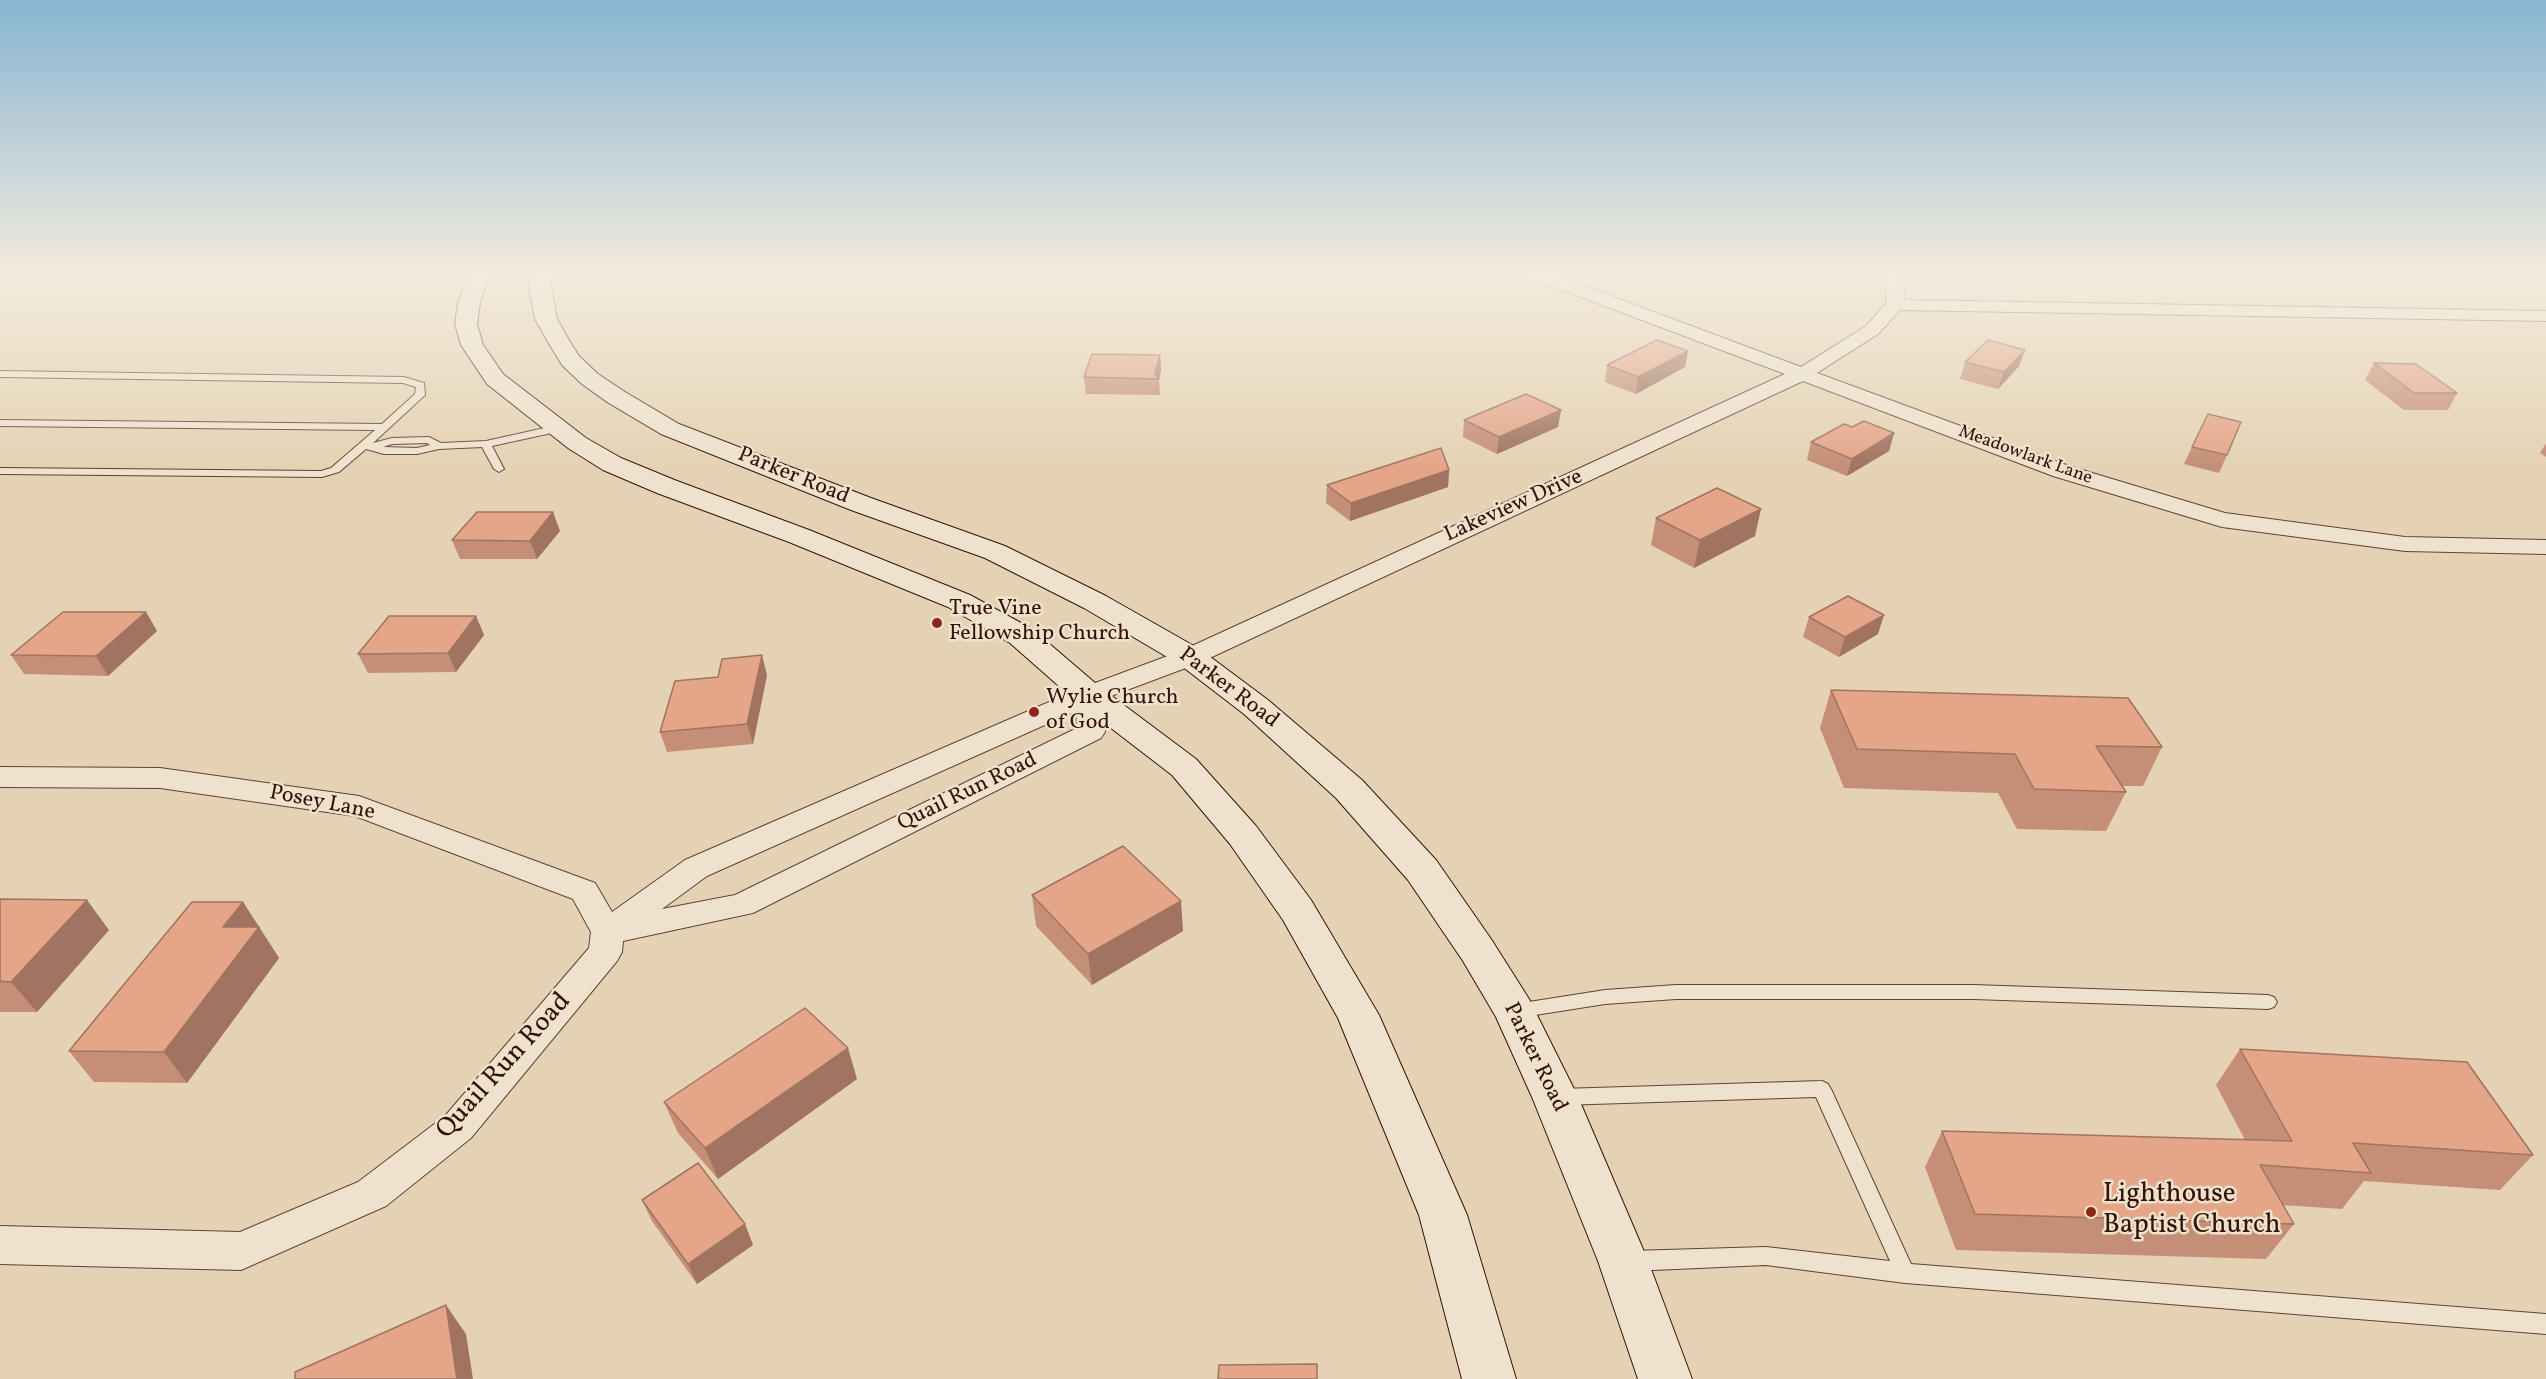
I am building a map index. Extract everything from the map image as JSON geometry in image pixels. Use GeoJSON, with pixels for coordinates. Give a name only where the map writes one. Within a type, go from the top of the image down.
{"type":"FeatureCollection","features":[{"type":"Feature","properties":{"kind":"main road"},"geometry":{"type":"LineString","coordinates":[[469,338],[471,345],[495,379],[578,443],[612,464],[959,601],[1021,636],[1089,695],[1184,767],[1243,835],[1302,919],[1358,1015],[1443,1215],[1489,1379]]}},
{"type":"Feature","properties":{"kind":"main road","name":"Parker Road"},"geometry":{"type":"LineString","coordinates":[[557,338],[570,360],[590,379],[670,429],[861,504],[995,552],[1095,602],[1190,657],[1256,707],[1349,789],[1422,870],[1477,950],[1514,1011],[1555,1097],[1623,1261],[1665,1379]]}},
{"type":"Feature","properties":{"kind":"street","name":"Meadowlark Lane"},"geometry":{"type":"LineString","coordinates":[[1710,338],[2061,471],[2222,520],[2405,544],[2546,546]]}},
{"type":"Feature","properties":{"kind":"street","name":"Lakeview Drive"},"geometry":{"type":"LineString","coordinates":[[1089,695],[1190,657],[1804,373],[1859,338]]}},
{"type":"Feature","properties":{"kind":"street","name":"Quail Run Road"},"geometry":{"type":"LineString","coordinates":[[0,1245],[241,1251],[372,1194],[458,1127],[605,952],[607,932],[696,868],[1089,695],[1090,732],[742,905],[607,932]]}},
{"type":"Feature","properties":{"kind":"street","name":"Posey Lane"},"geometry":{"type":"LineString","coordinates":[[0,777],[160,778],[358,806],[584,891],[607,932]]}},
{"type":"Feature","properties":{"kind":"lane"},"geometry":{"type":"LineString","coordinates":[[0,374],[342,378],[404,380],[421,386],[420,394],[368,446],[335,470],[322,474],[0,471]]}},
{"type":"Feature","properties":{"kind":"lane"},"geometry":{"type":"LineString","coordinates":[[368,446],[384,452],[417,451],[439,446],[486,444],[556,429],[539,413]]}},
{"type":"Feature","properties":{"kind":"lane"},"geometry":{"type":"LineString","coordinates":[[0,423],[385,427]]}},
{"type":"Feature","properties":{"kind":"lane"},"geometry":{"type":"LineString","coordinates":[[486,444],[499,469]]}},
{"type":"Feature","properties":{"kind":"lane"},"geometry":{"type":"LineString","coordinates":[[1514,1011],[1605,997],[1676,992],[1973,992],[2268,1002]]}},
{"type":"Feature","properties":{"kind":"lane"},"geometry":{"type":"LineString","coordinates":[[1555,1097],[1822,1089],[1905,1273]]}},
{"type":"Feature","properties":{"kind":"lane"},"geometry":{"type":"LineString","coordinates":[[1623,1261],[1766,1256],[1905,1273],[2546,1324]]}},
{"type":"Feature","properties":{"kind":"building"},"geometry":{"type":"Polygon","coordinates":[[[1657,340],[1688,351],[1638,377],[1607,365],[1657,340]]]}},
{"type":"Feature","properties":{"kind":"building"},"geometry":{"type":"Polygon","coordinates":[[[1988,340],[2025,350],[2004,372],[1965,362],[1988,340]]]}},
{"type":"Feature","properties":{"kind":"building"},"geometry":{"type":"Polygon","coordinates":[[[1092,354],[1160,355],[1155,374],[1159,379],[1084,377],[1092,354]]]}},
{"type":"Feature","properties":{"kind":"building"},"geometry":{"type":"Polygon","coordinates":[[[2374,363],[2416,364],[2457,393],[2414,393],[2374,363]]]}},
{"type":"Feature","properties":{"kind":"building"},"geometry":{"type":"Polygon","coordinates":[[[1526,394],[1561,410],[1499,437],[1464,420],[1526,394]]]}},
{"type":"Feature","properties":{"kind":"building"},"geometry":{"type":"Polygon","coordinates":[[[2208,414],[2241,422],[2227,455],[2192,447],[2208,414]]]}},
{"type":"Feature","properties":{"kind":"building"},"geometry":{"type":"Polygon","coordinates":[[[1864,421],[1894,433],[1852,459],[1811,442],[1844,424],[1852,427],[1864,421]]]}},
{"type":"Feature","properties":{"kind":"building"},"geometry":{"type":"Polygon","coordinates":[[[1441,448],[1449,470],[1351,503],[1327,485],[1441,448]]]}},
{"type":"Feature","properties":{"kind":"building"},"geometry":{"type":"Polygon","coordinates":[[[1717,488],[1761,509],[1700,540],[1656,518],[1717,488]]]}},
{"type":"Feature","properties":{"kind":"building"},"geometry":{"type":"Polygon","coordinates":[[[477,512],[553,512],[530,541],[452,540],[477,512]]]}},
{"type":"Feature","properties":{"kind":"building"},"geometry":{"type":"Polygon","coordinates":[[[1848,596],[1884,615],[1845,637],[1809,617],[1848,596]]]}},
{"type":"Feature","properties":{"kind":"building"},"geometry":{"type":"Polygon","coordinates":[[[63,612],[146,612],[96,656],[11,655],[63,612]]]}},
{"type":"Feature","properties":{"kind":"building"},"geometry":{"type":"Polygon","coordinates":[[[389,616],[476,616],[448,653],[358,654],[389,616]]]}},
{"type":"Feature","properties":{"kind":"building"},"geometry":{"type":"Polygon","coordinates":[[[762,655],[747,724],[660,732],[675,681],[718,677],[722,659],[762,655]]]}},
{"type":"Feature","properties":{"kind":"building"},"geometry":{"type":"Polygon","coordinates":[[[1831,690],[2128,698],[2162,747],[2096,746],[2126,792],[2034,789],[2015,754],[1857,749],[1831,690]]]}},
{"type":"Feature","properties":{"kind":"building"},"geometry":{"type":"Polygon","coordinates":[[[1123,846],[1181,901],[1088,954],[1032,895],[1123,846]]]}},
{"type":"Feature","properties":{"kind":"building"},"geometry":{"type":"Polygon","coordinates":[[[0,899],[87,900],[11,982],[0,981],[0,899]]]}},
{"type":"Feature","properties":{"kind":"building"},"geometry":{"type":"Polygon","coordinates":[[[192,902],[243,902],[223,927],[259,927],[164,1052],[69,1051],[192,902]]]}},
{"type":"Feature","properties":{"kind":"building"},"geometry":{"type":"Polygon","coordinates":[[[805,1008],[848,1048],[705,1148],[664,1102],[805,1008]]]}},
{"type":"Feature","properties":{"kind":"building"},"geometry":{"type":"Polygon","coordinates":[[[2240,1049],[2467,1062],[2533,1155],[2353,1143],[2371,1173],[2260,1165],[2294,1224],[1975,1214],[1942,1131],[2292,1141],[2240,1049]]]}},
{"type":"Feature","properties":{"kind":"building"},"geometry":{"type":"Polygon","coordinates":[[[698,1163],[745,1224],[688,1264],[642,1200],[698,1163]]]}},
{"type":"Feature","properties":{"kind":"building"},"geometry":{"type":"Polygon","coordinates":[[[446,1305],[457,1379],[295,1379],[295,1372],[446,1305]]]}},
{"type":"Feature","properties":{"kind":"building"},"geometry":{"type":"Polygon","coordinates":[[[1317,1364],[1317,1379],[1218,1379],[1219,1365],[1317,1364]]]}},
{"type":"Feature","properties":{"kind":"place","name":"True Vine Fellowship Church"},"geometry":{"type":"Point","coordinates":[937,623]}},
{"type":"Feature","properties":{"kind":"place","name":"Wylie Church of God"},"geometry":{"type":"Point","coordinates":[1034,712]}},
{"type":"Feature","properties":{"kind":"place","name":"Lighthouse Baptist Church"},"geometry":{"type":"Point","coordinates":[2091,1212]}}]}
